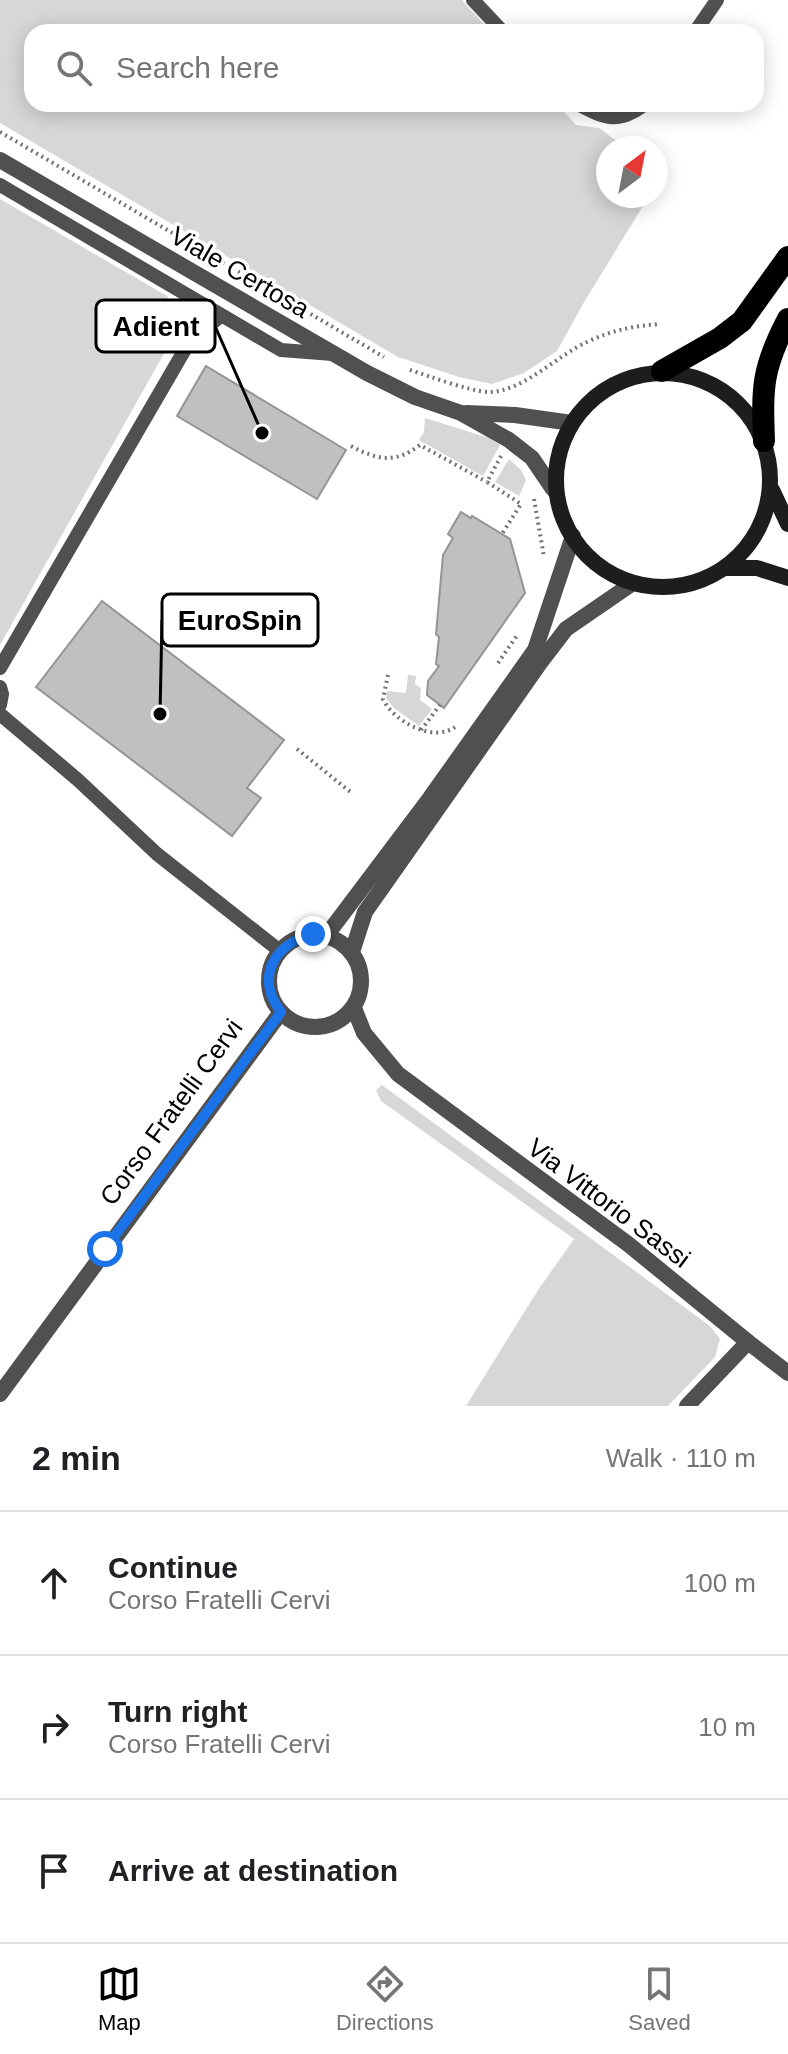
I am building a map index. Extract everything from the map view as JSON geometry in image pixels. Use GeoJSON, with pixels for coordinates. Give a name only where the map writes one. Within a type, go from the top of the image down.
{"type":"FeatureCollection","features":[{"type":"Feature","properties":{"kind":"highway"},"geometry":{"type":"LineString","coordinates":[[662,371],[720,338],[742,321],[788,257]]}},
{"type":"Feature","properties":{"kind":"highway"},"geometry":{"type":"LineString","coordinates":[[764,441],[762,390],[771,352],[788,319]]}},
{"type":"Feature","properties":{"kind":"main road"},"geometry":{"type":"LineString","coordinates":[[662,371],[698,377],[729,394],[750,415],[764,441],[772,490],[761,525],[746,549],[726,568],[698,582],[672,587],[633,583],[613,575],[591,559],[561,514],[553,489],[562,441],[572,423],[596,395],[627,378],[662,371]]}},
{"type":"Feature","properties":{"kind":"main road"},"geometry":{"type":"LineString","coordinates":[[772,490],[788,524]]}},
{"type":"Feature","properties":{"kind":"main road"},"geometry":{"type":"LineString","coordinates":[[726,568],[757,568],[788,578]]}},
{"type":"Feature","properties":{"kind":"street","name":"Viale Certosa"},"geometry":{"type":"LineString","coordinates":[[0,160],[394,388],[461,413]]}},
{"type":"Feature","properties":{"kind":"street"},"geometry":{"type":"LineString","coordinates":[[461,413],[515,415],[572,423]]}},
{"type":"Feature","properties":{"kind":"street"},"geometry":{"type":"LineString","coordinates":[[461,413],[509,440],[532,458],[553,489]]}},
{"type":"Feature","properties":{"kind":"street"},"geometry":{"type":"LineString","coordinates":[[326,936],[430,798],[535,650],[573,536]]}},
{"type":"Feature","properties":{"kind":"street"},"geometry":{"type":"LineString","coordinates":[[352,952],[365,912],[540,663],[566,629],[633,583]]}},
{"type":"Feature","properties":{"kind":"street"},"geometry":{"type":"LineString","coordinates":[[280,951],[298,938],[313,934],[326,936],[352,952],[362,978],[354,1008],[343,1019],[328,1026],[313,1028],[297,1024],[281,1012]]}},
{"type":"Feature","properties":{"kind":"street","name":"Corso Fratelli Cervi"},"geometry":{"type":"LineString","coordinates":[[0,1394],[281,1012],[274,1004],[269,989],[269,973],[280,951]]}},
{"type":"Feature","properties":{"kind":"street","name":"Via Vittorio Sassi"},"geometry":{"type":"LineString","coordinates":[[354,1008],[364,1033],[398,1074],[628,1244],[788,1373]]}},
{"type":"Feature","properties":{"kind":"street"},"geometry":{"type":"LineString","coordinates":[[687,1406],[748,1342]]}},
{"type":"Feature","properties":{"kind":"lane"},"geometry":{"type":"LineString","coordinates":[[473,0],[496,24]]}},
{"type":"Feature","properties":{"kind":"lane"},"geometry":{"type":"LineString","coordinates":[[700,24],[717,0]]}},
{"type":"Feature","properties":{"kind":"lane"},"geometry":{"type":"LineString","coordinates":[[594,112],[615,119],[634,112]]}},
{"type":"Feature","properties":{"kind":"lane"},"geometry":{"type":"LineString","coordinates":[[0,185],[281,350],[333,354]]}},
{"type":"Feature","properties":{"kind":"lane"},"geometry":{"type":"LineString","coordinates":[[191,339],[192,298]]}},
{"type":"Feature","properties":{"kind":"lane"},"geometry":{"type":"LineString","coordinates":[[0,668],[191,339],[221,316]]}},
{"type":"Feature","properties":{"kind":"lane"},"geometry":{"type":"LineString","coordinates":[[0,687],[0,705]]}},
{"type":"Feature","properties":{"kind":"lane"},"geometry":{"type":"LineString","coordinates":[[0,714],[78,780],[157,854],[280,951]]}},
{"type":"Feature","properties":{"kind":"path"},"geometry":{"type":"LineString","coordinates":[[0,132],[390,360]]}},
{"type":"Feature","properties":{"kind":"path"},"geometry":{"type":"LineString","coordinates":[[406,368],[485,392],[500,391],[586,342],[624,327],[660,324]]}},
{"type":"Feature","properties":{"kind":"path"},"geometry":{"type":"LineString","coordinates":[[487,482],[509,440]]}},
{"type":"Feature","properties":{"kind":"path"},"geometry":{"type":"LineString","coordinates":[[351,446],[366,455],[388,459],[400,457],[420,445],[487,482],[521,504],[502,534]]}},
{"type":"Feature","properties":{"kind":"path"},"geometry":{"type":"LineString","coordinates":[[533,497],[545,565]]}},
{"type":"Feature","properties":{"kind":"path"},"geometry":{"type":"LineString","coordinates":[[491,675],[523,626]]}},
{"type":"Feature","properties":{"kind":"path"},"geometry":{"type":"LineString","coordinates":[[388,675],[383,693],[386,704],[421,730],[434,734],[447,733],[461,718]]}},
{"type":"Feature","properties":{"kind":"path"},"geometry":{"type":"LineString","coordinates":[[421,730],[440,705]]}},
{"type":"Feature","properties":{"kind":"path"},"geometry":{"type":"LineString","coordinates":[[297,749],[353,794]]}},
{"type":"Feature","properties":{"kind":"shaded area"},"geometry":{"type":"Polygon","coordinates":[[[0,0],[462,0],[484,24],[24,24],[24,112],[564,112],[576,125],[599,128],[610,136],[596,136],[596,208],[642,208],[557,351],[524,373],[492,384],[398,357],[0,123],[0,0]]]}},
{"type":"Feature","properties":{"kind":"shaded area"},"geometry":{"type":"Polygon","coordinates":[[[0,199],[167,296],[179,315],[175,334],[0,645],[0,199]]]}},
{"type":"Feature","properties":{"kind":"shaded area"},"geometry":{"type":"Polygon","coordinates":[[[425,418],[489,438],[500,445],[483,476],[419,440],[424,432],[425,418]]]}},
{"type":"Feature","properties":{"kind":"shaded area"},"geometry":{"type":"Polygon","coordinates":[[[509,459],[521,470],[526,480],[519,496],[495,482],[509,459]]]}},
{"type":"Feature","properties":{"kind":"shaded area"},"geometry":{"type":"Polygon","coordinates":[[[408,675],[416,676],[415,684],[421,688],[420,700],[432,709],[419,726],[394,708],[386,698],[387,691],[406,693],[408,675]]]}},
{"type":"Feature","properties":{"kind":"shaded area"},"geometry":{"type":"Polygon","coordinates":[[[382,1085],[710,1326],[720,1339],[715,1357],[668,1406],[466,1406],[538,1290],[574,1239],[381,1101],[376,1090],[382,1085]]]}},
{"type":"Feature","properties":{"kind":"building"},"geometry":{"type":"Polygon","coordinates":[[[206,366],[346,450],[317,499],[177,416],[206,366]]]}},
{"type":"Feature","properties":{"kind":"building"},"geometry":{"type":"Polygon","coordinates":[[[461,512],[510,539],[525,593],[444,708],[427,695],[428,681],[439,666],[436,664],[439,637],[436,634],[443,555],[453,538],[448,534],[461,512]]]}},
{"type":"Feature","properties":{"kind":"building"},"geometry":{"type":"Polygon","coordinates":[[[102,601],[284,740],[247,788],[261,798],[232,836],[36,687],[102,601]]]}},
{"type":"Feature","properties":{"kind":"place","name":"Adient"},"geometry":{"type":"Point","coordinates":[262,433]}},
{"type":"Feature","properties":{"kind":"place","name":"EuroSpin"},"geometry":{"type":"Point","coordinates":[160,714]}},
{"type":"Feature","properties":{"kind":"route"},"geometry":{"type":"LineString","coordinates":[[105,1249],[281,1012],[274,1004],[269,989],[269,973],[274,958],[284,946],[313,934]]}}]}
